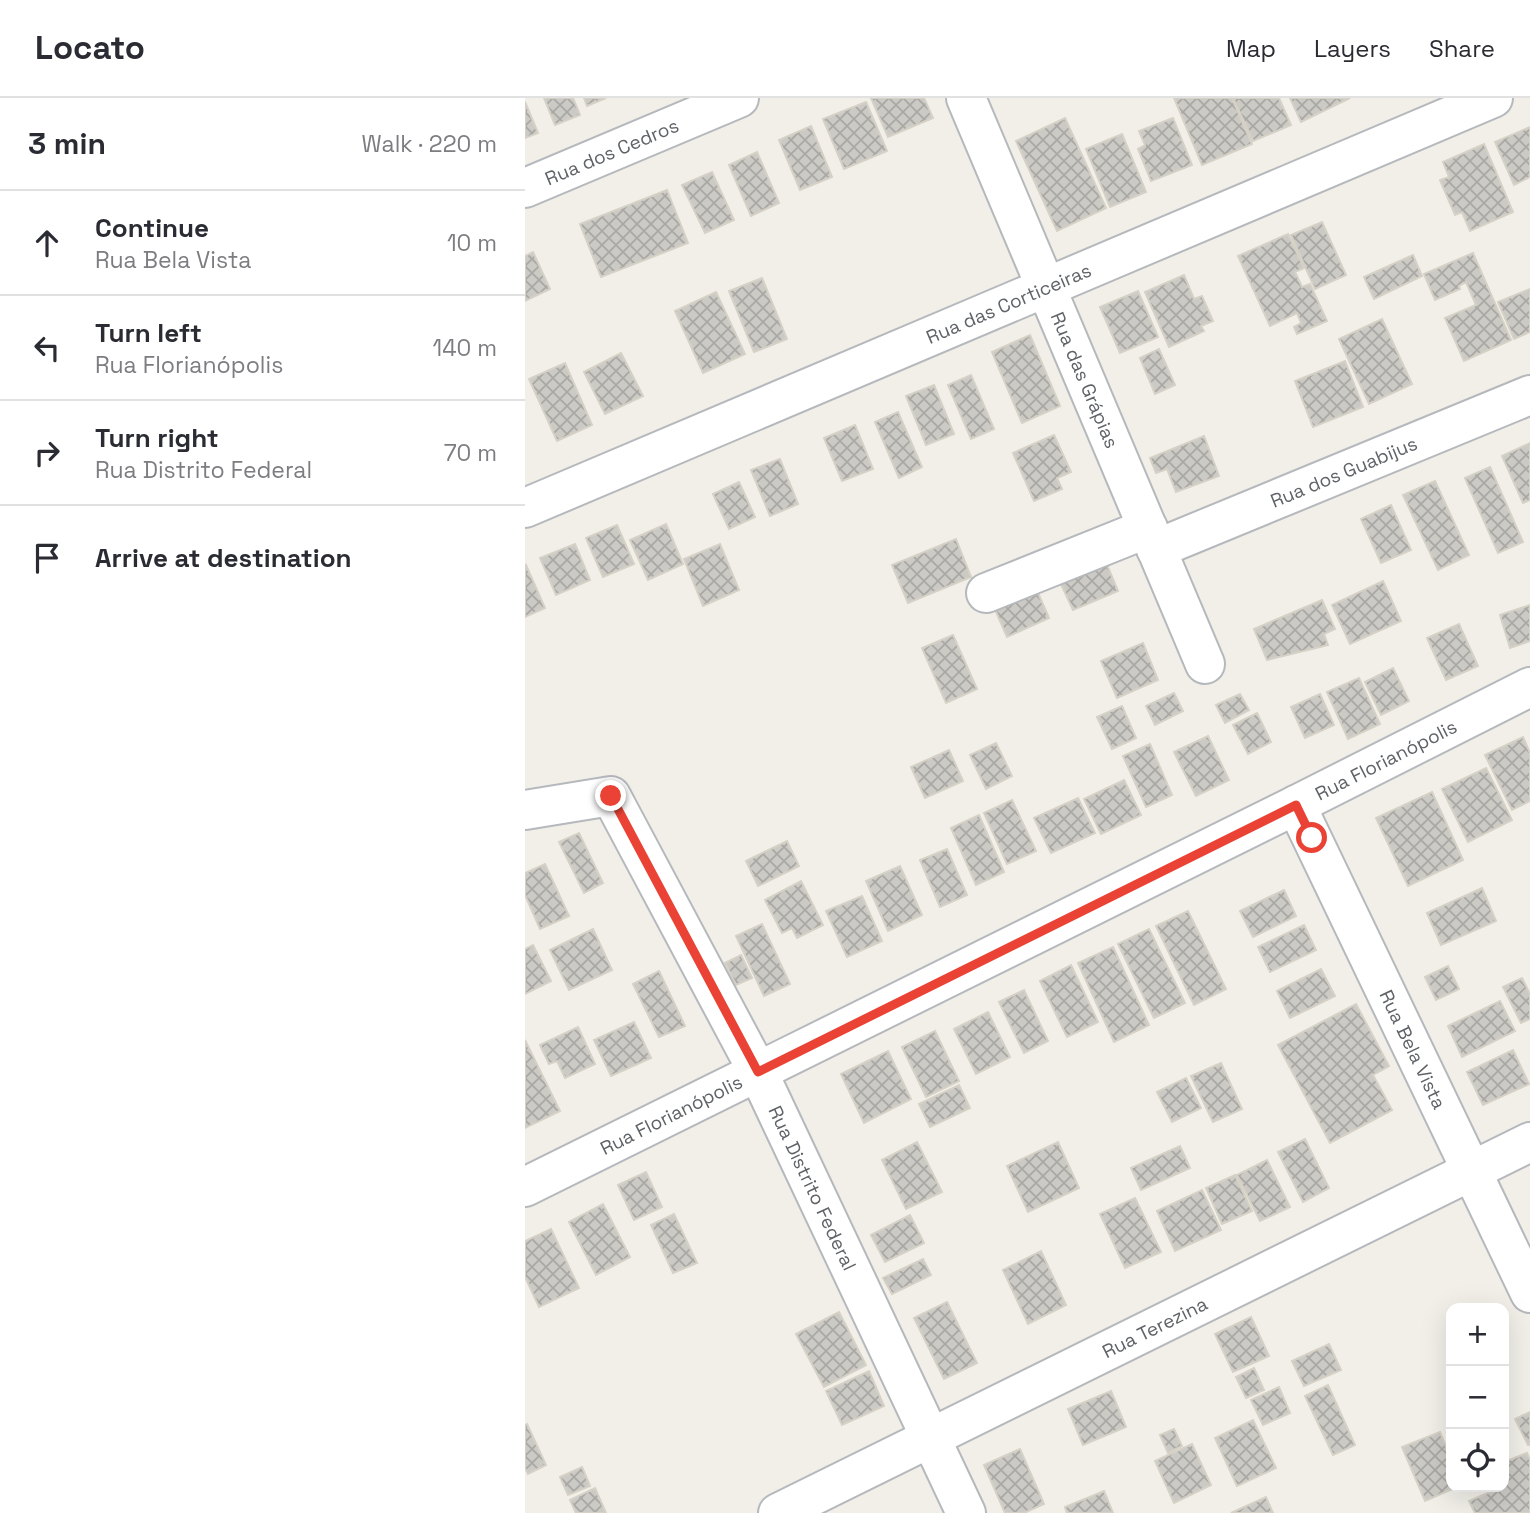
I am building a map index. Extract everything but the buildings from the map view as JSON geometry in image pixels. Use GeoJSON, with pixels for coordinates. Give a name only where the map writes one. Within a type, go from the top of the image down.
{"type":"FeatureCollection","features":[{"type":"Feature","properties":{"kind":"street","name":"Rua dos Cedros"},"geometry":{"type":"LineString","coordinates":[[525,188],[739,98]]}},
{"type":"Feature","properties":{"kind":"street","name":"Rua das Grápias"},"geometry":{"type":"LineString","coordinates":[[966,98],[1205,664]]}},
{"type":"Feature","properties":{"kind":"street","name":"Rua das Corticeiras"},"geometry":{"type":"LineString","coordinates":[[525,508],[1493,98]]}},
{"type":"Feature","properties":{"kind":"street","name":"Rua dos Guabijus"},"geometry":{"type":"LineString","coordinates":[[985,593],[1152,538],[1530,395]]}},
{"type":"Feature","properties":{"kind":"street","name":"Rua Florianópolis"},"geometry":{"type":"LineString","coordinates":[[525,1187],[1530,687]]}},
{"type":"Feature","properties":{"kind":"street","name":"Rua Distrito Federal"},"geometry":{"type":"LineString","coordinates":[[525,810],[611,796],[758,1072],[966,1513]]}},
{"type":"Feature","properties":{"kind":"street","name":"Rua Bela Vista"},"geometry":{"type":"LineString","coordinates":[[1296,805],[1530,1293]]}},
{"type":"Feature","properties":{"kind":"street","name":"Rua Terezina"},"geometry":{"type":"LineString","coordinates":[[778,1513],[1530,1142]]}},
{"type":"Feature","properties":{"kind":"route"},"geometry":{"type":"LineString","coordinates":[[611,796],[758,1072],[1296,805],[1312,838]]}}]}
